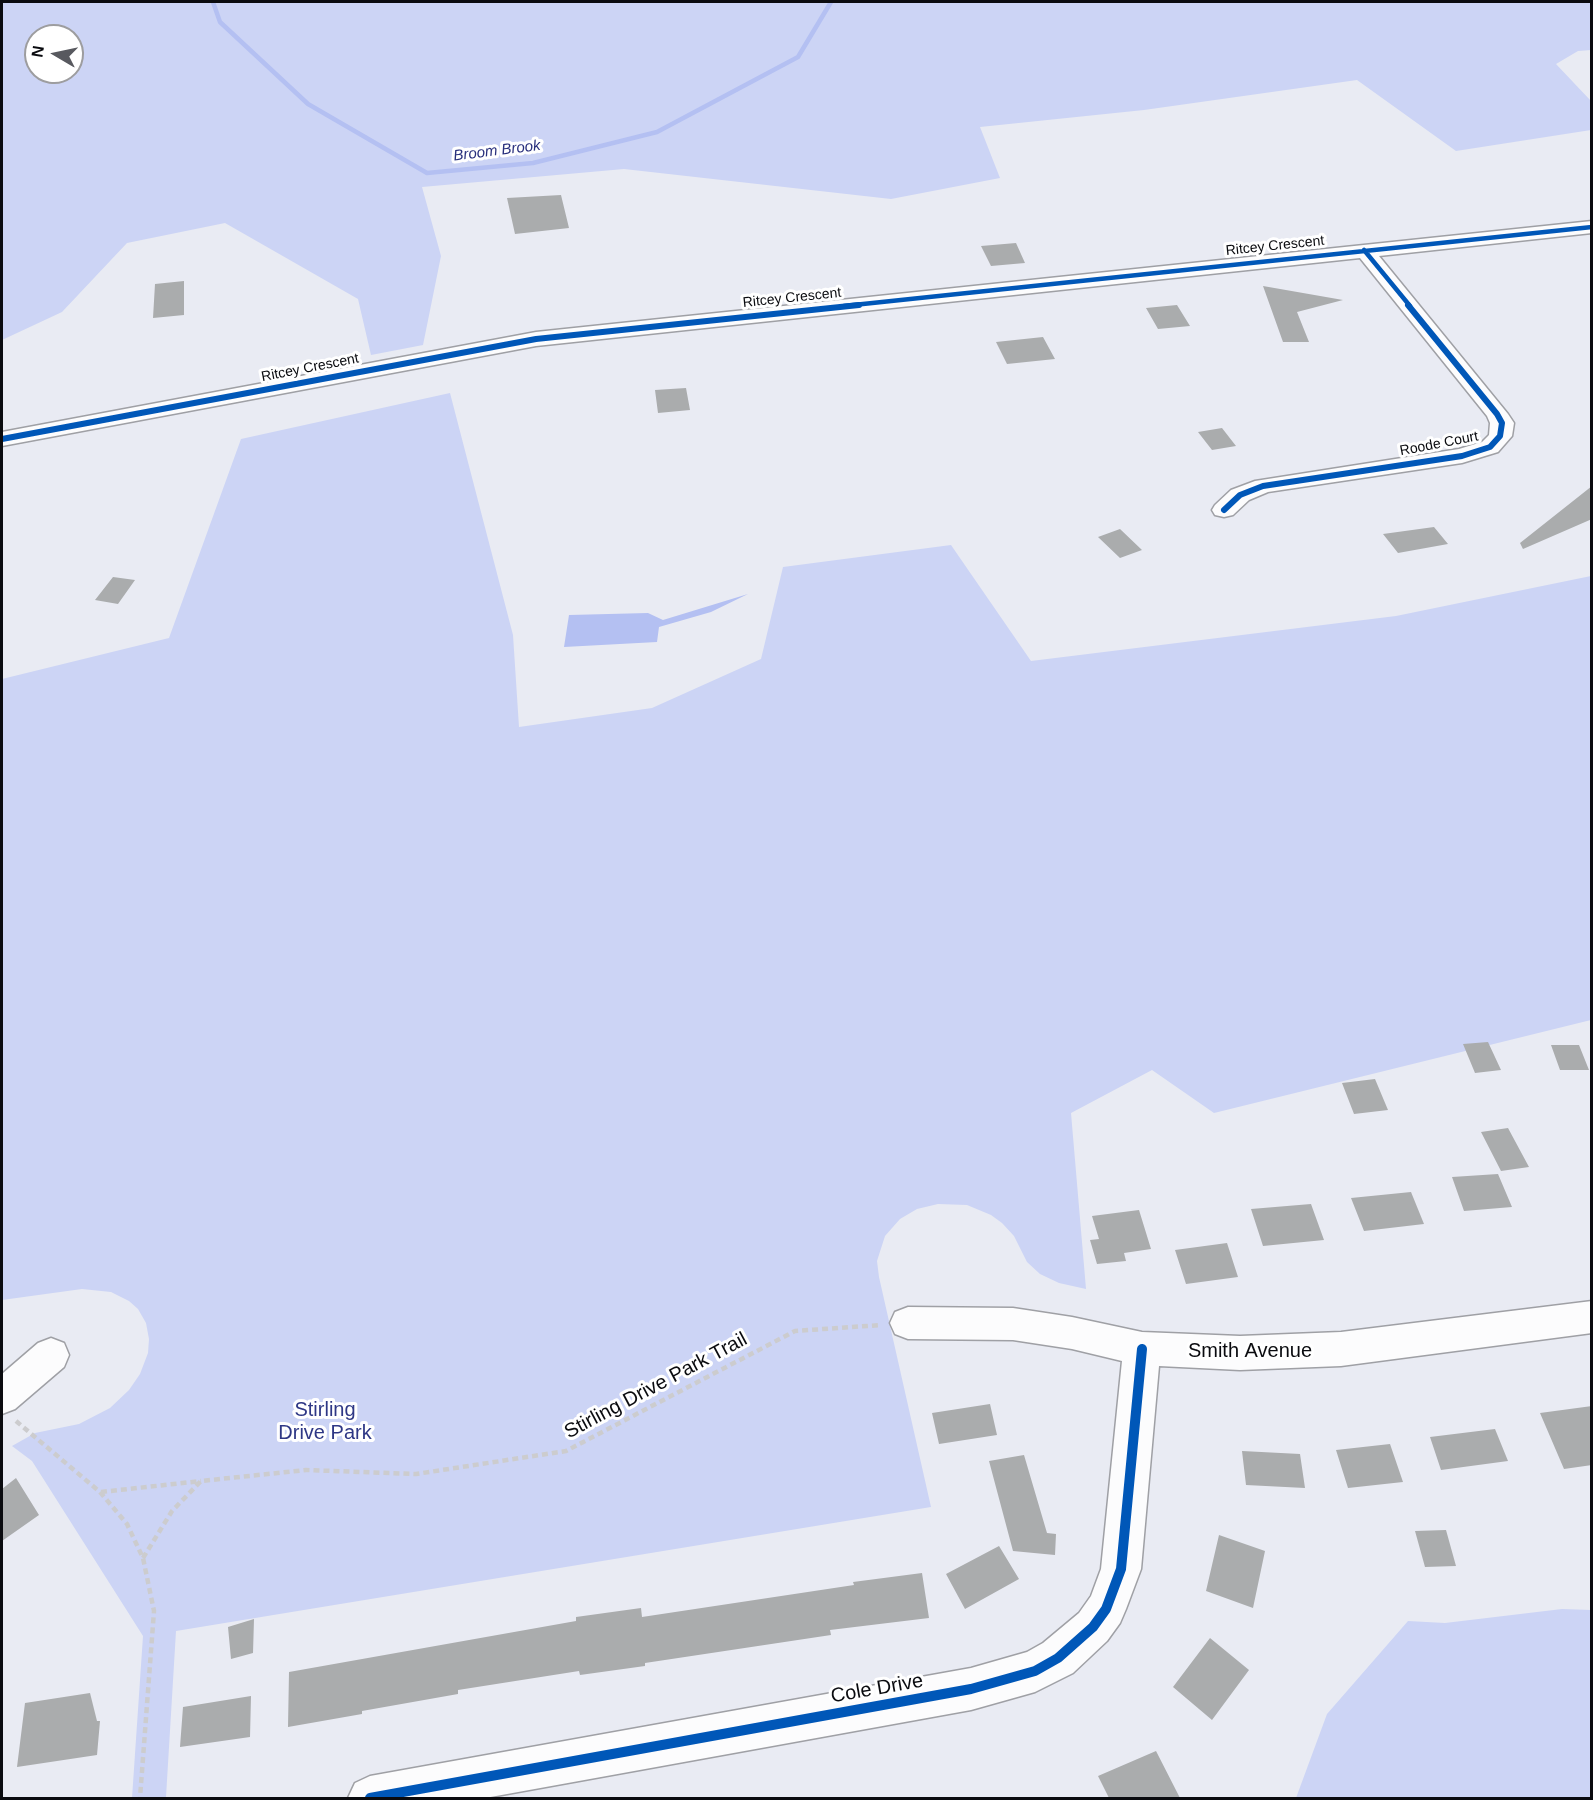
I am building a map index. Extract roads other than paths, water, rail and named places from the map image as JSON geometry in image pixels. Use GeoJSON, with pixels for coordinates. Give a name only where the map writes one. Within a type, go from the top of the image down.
{"type":"FeatureCollection","features":[{"type":"Feature","properties":{"kind":"street","name":"Ritcey Crescent"},"geometry":{"type":"LineString","coordinates":[[2,439],[536,339],[1592,227]]}},
{"type":"Feature","properties":{"kind":"street","name":"Roode Court"},"geometry":{"type":"LineString","coordinates":[[1224,510],[1240,495],[1263,486],[1468,455],[1490,447],[1500,436],[1502,423],[1497,414],[1364,250]]}},
{"type":"Feature","properties":{"kind":"street","name":"Smith Avenue"},"geometry":{"type":"LineString","coordinates":[[908,1323],[1013,1324],[1092,1336],[1142,1349],[1240,1353],[1331,1350],[1592,1317]]}},
{"type":"Feature","properties":{"kind":"street","name":"Cole Drive"},"geometry":{"type":"LineString","coordinates":[[370,1798],[971,1689],[1035,1671],[1058,1658],[1093,1627],[1106,1609],[1121,1569],[1142,1349]]}},
{"type":"Feature","properties":{"kind":"street"},"geometry":{"type":"LineString","coordinates":[[6,1407],[51,1355]]}},
{"type":"Feature","properties":{"kind":"waterway","name":"Broom Brook"},"geometry":{"type":"LineString","coordinates":[[213,2],[220,22],[308,104],[427,173],[533,163],[657,132],[798,57],[831,2]]}},
{"type":"Feature","properties":{"kind":"park label","name":"Stirling Drive Park"},"geometry":{"type":"Point","coordinates":[325,1422]}}]}
